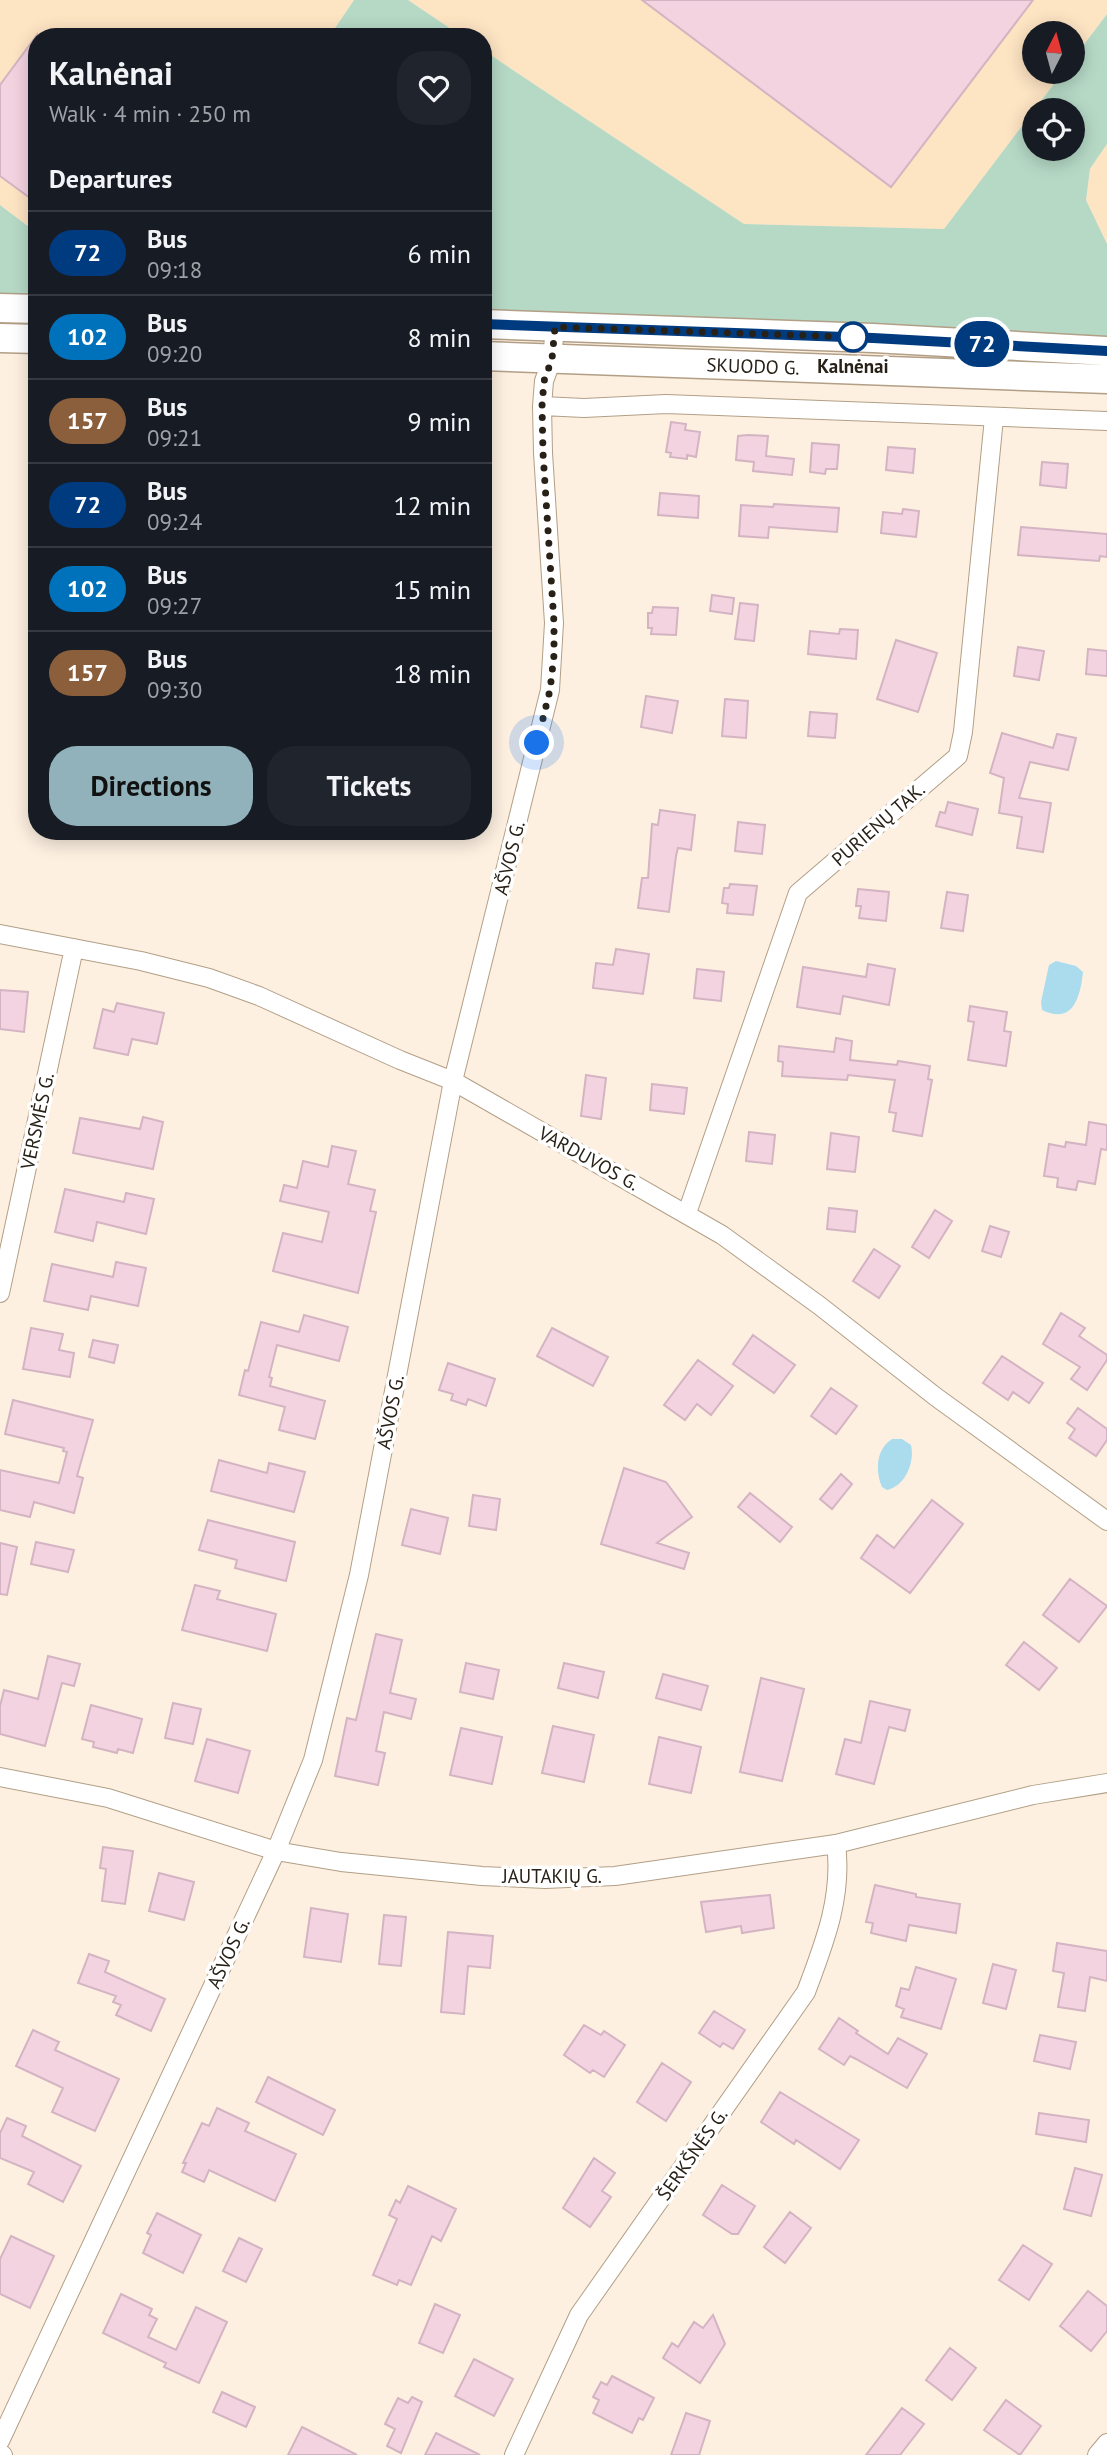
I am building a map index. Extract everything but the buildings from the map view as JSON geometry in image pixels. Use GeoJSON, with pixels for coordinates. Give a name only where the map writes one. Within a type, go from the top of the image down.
{"type":"FeatureCollection","features":[{"type":"Feature","properties":{"kind":"main road"},"geometry":{"type":"LineString","coordinates":[[0,308],[28,309]]}},
{"type":"Feature","properties":{"kind":"main road","name":"SKUODO G."},"geometry":{"type":"LineString","coordinates":[[492,324],[873,338],[1107,351]]}},
{"type":"Feature","properties":{"kind":"main road"},"geometry":{"type":"LineString","coordinates":[[0,338],[28,340]]}},
{"type":"Feature","properties":{"kind":"main road","name":"SKUODO G."},"geometry":{"type":"LineString","coordinates":[[492,356],[1107,379]]}},
{"type":"Feature","properties":{"kind":"street","name":"AŠVOS G."},"geometry":{"type":"LineString","coordinates":[[0,2441],[276,1851],[313,1760],[359,1575],[453,1081],[550,690],[554,623],[542,406],[544,381],[552,359],[555,327]]}},
{"type":"Feature","properties":{"kind":"street"},"geometry":{"type":"LineString","coordinates":[[542,406],[584,408],[666,404],[1107,421]]}},
{"type":"Feature","properties":{"kind":"street","name":"PURIENŲ TAK."},"geometry":{"type":"LineString","coordinates":[[687,1213],[798,893],[958,756],[969,678],[994,418]]}},
{"type":"Feature","properties":{"kind":"street","name":"VARDUVOS G."},"geometry":{"type":"LineString","coordinates":[[0,934],[141,961],[209,978],[259,996],[453,1081],[687,1213],[760,1261],[936,1397],[1107,1521]]}},
{"type":"Feature","properties":{"kind":"street","name":"VERSMĖS G."},"geometry":{"type":"LineString","coordinates":[[0,1293],[74,948]]}},
{"type":"Feature","properties":{"kind":"street","name":"JAUTAKIŲ G."},"geometry":{"type":"LineString","coordinates":[[0,1777],[108,1798],[276,1851],[341,1862],[482,1876],[545,1879],[615,1876],[836,1844],[1033,1795],[1107,1783]]}},
{"type":"Feature","properties":{"kind":"street","name":"ŠERKŠNĖS G."},"geometry":{"type":"LineString","coordinates":[[514,2455],[579,2315],[806,1992],[828,1934],[836,1902],[839,1864],[836,1844]]}},
{"type":"Feature","properties":{"kind":"street"},"geometry":{"type":"LineString","coordinates":[[1097,2455],[1107,2443]]}},
{"type":"Feature","properties":{"kind":"shaded area"},"geometry":{"type":"Polygon","coordinates":[[[0,0],[354,0],[335,28],[28,28],[28,226],[0,205],[0,0]]]}},
{"type":"Feature","properties":{"kind":"shaded area"},"geometry":{"type":"Polygon","coordinates":[[[408,0],[1107,0],[1107,14],[1085,43],[1085,21],[1022,21],[1022,84],[1054,84],[1043,98],[1022,98],[1022,126],[944,229],[744,224],[492,56],[492,28],[450,28],[408,0]]]}},
{"type":"Feature","properties":{"kind":"shaded area"},"geometry":{"type":"Polygon","coordinates":[[[1107,144],[1107,244],[1086,200],[1090,169],[1107,144]]]}},
{"type":"Feature","properties":{"kind":"green space"},"geometry":{"type":"Polygon","coordinates":[[[354,0],[408,0],[450,28],[335,28],[354,0]]]}},
{"type":"Feature","properties":{"kind":"green space"},"geometry":{"type":"Polygon","coordinates":[[[1107,14],[1107,144],[1090,169],[1086,200],[1107,244],[1107,338],[492,314],[492,56],[744,224],[944,229],[1022,126],[1022,161],[1085,161],[1085,98],[1043,98],[1054,84],[1085,84],[1085,43],[1107,14]]]}},
{"type":"Feature","properties":{"kind":"green space"},"geometry":{"type":"Polygon","coordinates":[[[0,205],[28,226],[28,297],[0,295],[0,205]]]}},
{"type":"Feature","properties":{"kind":"water"},"geometry":{"type":"Polygon","coordinates":[[[1056,961],[1076,966],[1083,972],[1077,999],[1068,1011],[1061,1014],[1042,1010],[1041,1002],[1049,965],[1056,961]]]}},
{"type":"Feature","properties":{"kind":"water"},"geometry":{"type":"Polygon","coordinates":[[[892,1439],[902,1439],[911,1445],[912,1458],[904,1478],[894,1488],[887,1490],[882,1487],[880,1481],[878,1461],[883,1448],[892,1439]]]}},
{"type":"Feature","properties":{"kind":"bus line","name":"72"},"geometry":{"type":"LineString","coordinates":[[492,324],[873,338],[1107,351]]}},
{"type":"Feature","properties":{"kind":"place","name":"Kalnėnai"},"geometry":{"type":"Point","coordinates":[853,337]}},
{"type":"Feature","properties":{"kind":"route"},"geometry":{"type":"LineString","coordinates":[[537,743],[550,690],[554,655],[542,406],[544,381],[552,359],[555,327],[853,337]]}}]}
